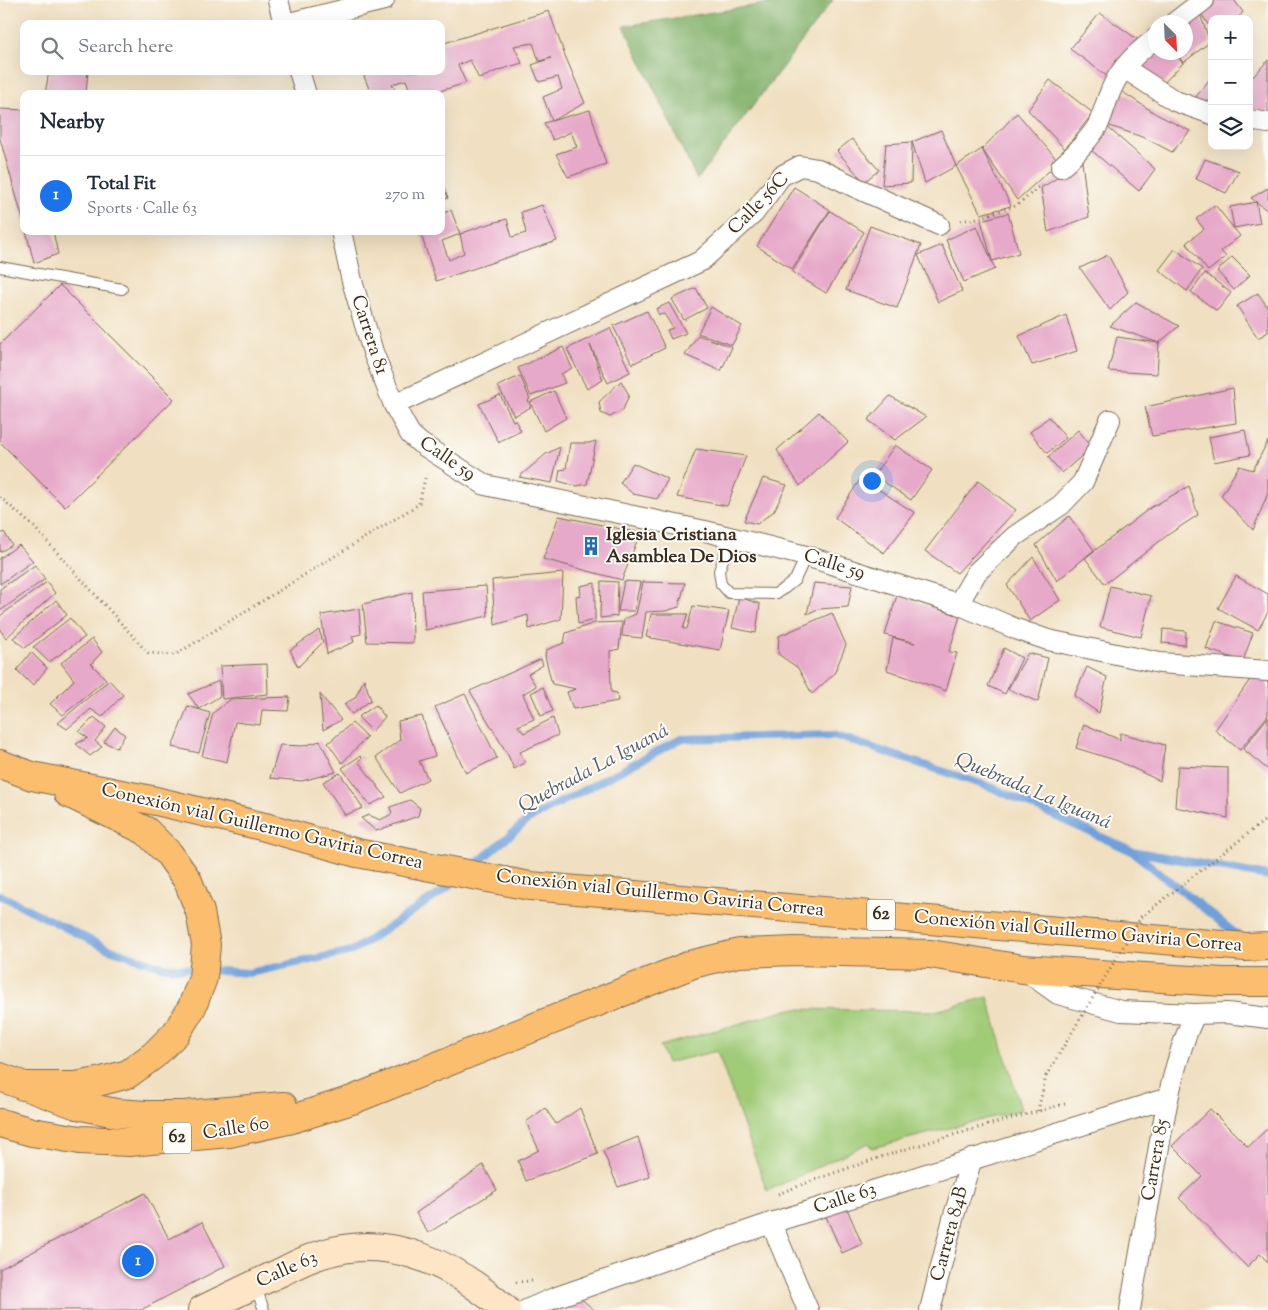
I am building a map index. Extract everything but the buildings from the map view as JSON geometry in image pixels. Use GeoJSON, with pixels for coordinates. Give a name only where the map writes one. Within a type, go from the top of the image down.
{"type":"FeatureCollection","features":[{"type":"Feature","properties":{"kind":"highway"},"geometry":{"type":"LineString","coordinates":[[0,744],[32,776],[146,831],[169,854],[188,881],[200,912],[206,945],[203,978],[192,1006],[176,1033],[154,1055],[128,1074],[75,1086],[11,1082]]}},
{"type":"Feature","properties":{"kind":"highway","name":"62"},"geometry":{"type":"LineString","coordinates":[[0,764],[32,776]]}},
{"type":"Feature","properties":{"kind":"highway","name":"Conexión vial Guillermo Gaviria Correa"},"geometry":{"type":"LineString","coordinates":[[32,776],[156,801],[358,852],[520,884],[1246,947],[1268,946]]}},
{"type":"Feature","properties":{"kind":"highway","name":"Conexión vial Guillermo Gaviria Correa"},"geometry":{"type":"LineString","coordinates":[[352,1100],[693,964],[739,953],[795,951],[930,954],[1023,969],[1222,982],[1268,982]]}},
{"type":"Feature","properties":{"kind":"highway"},"geometry":{"type":"LineString","coordinates":[[11,1082],[77,1105],[116,1113],[146,1115],[184,1115],[352,1100]]}},
{"type":"Feature","properties":{"kind":"highway","name":"Calle 60"},"geometry":{"type":"LineString","coordinates":[[0,1122],[32,1132],[80,1140],[130,1142],[229,1133],[292,1119],[352,1100]]}},
{"type":"Feature","properties":{"kind":"main road","name":"Calle 63"},"geometry":{"type":"LineString","coordinates":[[202,1310],[312,1257],[349,1248],[376,1247],[409,1252],[448,1269],[475,1286],[506,1310]]}},
{"type":"Feature","properties":{"kind":"street"},"geometry":{"type":"LineString","coordinates":[[278,0],[284,20]]}},
{"type":"Feature","properties":{"kind":"street"},"geometry":{"type":"LineString","coordinates":[[302,20],[384,0]]}},
{"type":"Feature","properties":{"kind":"street"},"geometry":{"type":"LineString","coordinates":[[1184,15],[1204,0]]}},
{"type":"Feature","properties":{"kind":"street"},"geometry":{"type":"LineString","coordinates":[[1061,167],[1071,159],[1098,126],[1114,82],[1124,68],[1148,44]]}},
{"type":"Feature","properties":{"kind":"street"},"geometry":{"type":"LineString","coordinates":[[1124,68],[1175,102],[1208,113]]}},
{"type":"Feature","properties":{"kind":"street"},"geometry":{"type":"LineString","coordinates":[[300,75],[305,90]]}},
{"type":"Feature","properties":{"kind":"street"},"geometry":{"type":"LineString","coordinates":[[1253,121],[1268,123]]}},
{"type":"Feature","properties":{"kind":"street","name":"Calle 56C"},"geometry":{"type":"LineString","coordinates":[[394,405],[701,261],[754,213],[781,176],[800,166],[818,169],[939,225]]}},
{"type":"Feature","properties":{"kind":"street","name":"Carrera 81"},"geometry":{"type":"LineString","coordinates":[[342,235],[352,281],[373,352],[394,405],[410,434]]}},
{"type":"Feature","properties":{"kind":"street"},"geometry":{"type":"LineString","coordinates":[[958,604],[977,572],[1015,536],[1061,506],[1083,482],[1110,420]]}},
{"type":"Feature","properties":{"kind":"street","name":"Calle 59"},"geometry":{"type":"LineString","coordinates":[[410,434],[420,443],[485,485],[732,537],[806,556],[958,604],[1016,629],[1048,640],[1160,663],[1268,671]]}},
{"type":"Feature","properties":{"kind":"street"},"geometry":{"type":"LineString","coordinates":[[1023,969],[1058,994],[1121,1011],[1195,1014],[1227,1013],[1268,1018]]}},
{"type":"Feature","properties":{"kind":"street","name":"Carrera 85"},"geometry":{"type":"LineString","coordinates":[[1130,1310],[1168,1098],[1185,1035],[1195,1014]]}},
{"type":"Feature","properties":{"kind":"street","name":"Calle 63"},"geometry":{"type":"LineString","coordinates":[[526,1310],[554,1298],[771,1223],[1168,1098]]}},
{"type":"Feature","properties":{"kind":"street","name":"Carrera 84B"},"geometry":{"type":"LineString","coordinates":[[930,1310],[954,1215],[972,1159]]}},
{"type":"Feature","properties":{"kind":"street"},"geometry":{"type":"LineString","coordinates":[[771,1223],[808,1310]]}},
{"type":"Feature","properties":{"kind":"lane"},"geometry":{"type":"LineString","coordinates":[[0,267],[122,290]]}},
{"type":"Feature","properties":{"kind":"lane"},"geometry":{"type":"LineString","coordinates":[[732,537],[720,571],[721,584],[729,593],[775,594],[795,580],[806,556]]}},
{"type":"Feature","properties":{"kind":"lane"},"geometry":{"type":"LineString","coordinates":[[255,1284],[264,1310]]}},
{"type":"Feature","properties":{"kind":"path"},"geometry":{"type":"LineString","coordinates":[[939,225],[982,217],[1018,205],[1061,167]]}},
{"type":"Feature","properties":{"kind":"path"},"geometry":{"type":"LineString","coordinates":[[0,497],[34,527],[148,653],[175,656],[419,504],[432,450]]}},
{"type":"Feature","properties":{"kind":"path"},"geometry":{"type":"LineString","coordinates":[[1037,1111],[1046,1076],[1141,917],[1268,818]]}},
{"type":"Feature","properties":{"kind":"path"},"geometry":{"type":"LineString","coordinates":[[1078,1012],[1086,1016]]}},
{"type":"Feature","properties":{"kind":"path"},"geometry":{"type":"LineString","coordinates":[[773,1196],[888,1154],[1071,1102]]}},
{"type":"Feature","properties":{"kind":"path"},"geometry":{"type":"LineString","coordinates":[[514,1282],[536,1281]]}},
{"type":"Feature","properties":{"kind":"green space"},"geometry":{"type":"Polygon","coordinates":[[[791,0],[833,0],[697,180],[624,26],[791,0]]]}},
{"type":"Feature","properties":{"kind":"green space"},"geometry":{"type":"Polygon","coordinates":[[[988,997],[1021,1110],[872,1148],[868,1143],[767,1191],[717,1051],[667,1063],[660,1046],[791,1009],[935,1011],[988,997]]]}},
{"type":"Feature","properties":{"kind":"waterway","name":"Quebrada La Iguaná"},"geometry":{"type":"LineString","coordinates":[[470,869],[529,819],[681,739],[834,735],[993,788],[1132,851],[1268,876]]}},
{"type":"Feature","properties":{"kind":"waterway"},"geometry":{"type":"LineString","coordinates":[[1133,852],[1241,938]]}},
{"type":"Feature","properties":{"kind":"waterway","name":"Quebrada La Iguaná"},"geometry":{"type":"LineString","coordinates":[[0,895],[106,948],[164,967],[249,973],[352,951],[442,892],[457,879]]}},
{"type":"Feature","properties":{"kind":"place","name":"Iglesia Cristiana Asamblea De Dios"},"geometry":{"type":"Point","coordinates":[591,546]}},
{"type":"Feature","properties":{"kind":"place","name":"Total Fit"},"geometry":{"type":"Point","coordinates":[138,1261]}}]}
